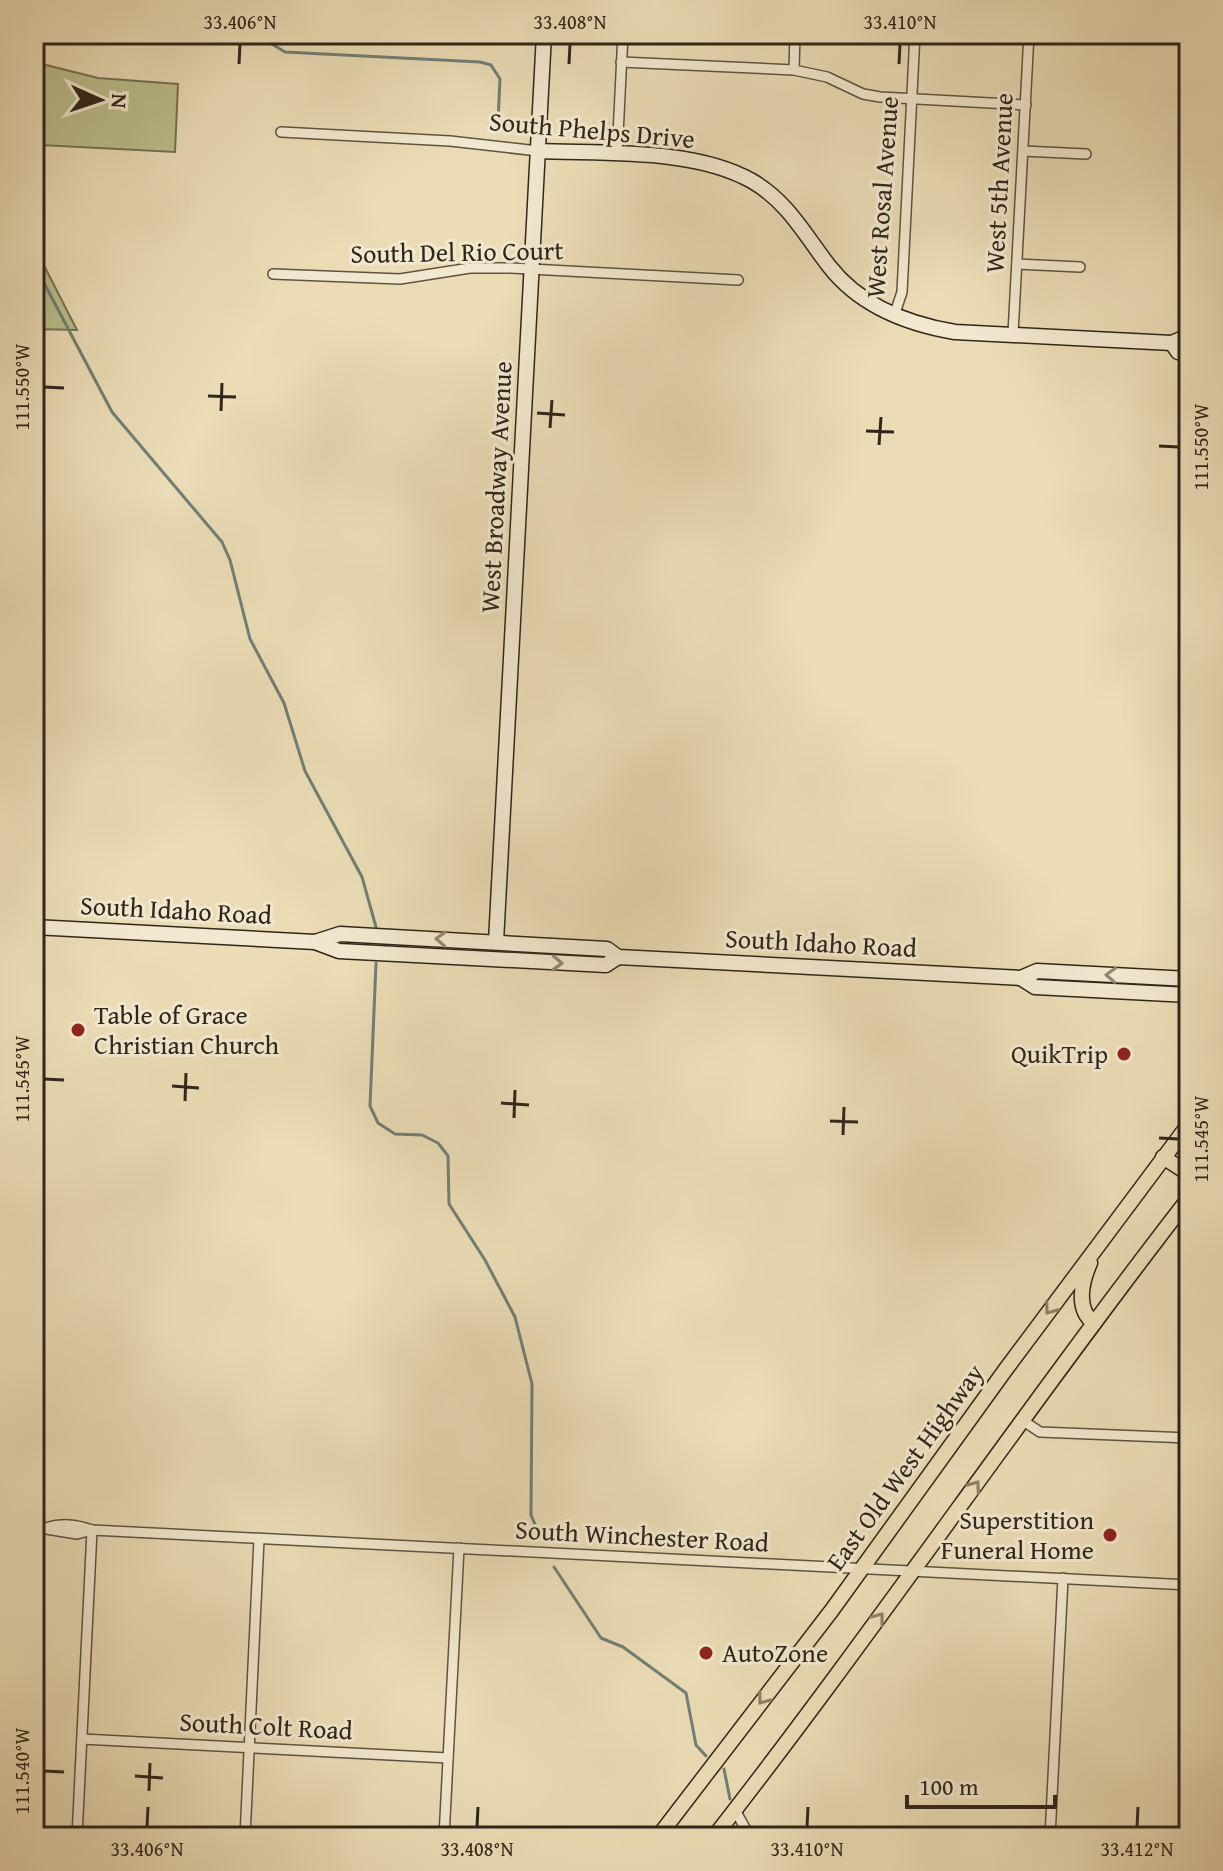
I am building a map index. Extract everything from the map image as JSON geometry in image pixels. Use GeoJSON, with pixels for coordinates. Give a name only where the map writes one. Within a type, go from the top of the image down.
{"type":"FeatureCollection","features":[{"type":"Feature","properties":{"kind":"main road","name":"West Broadway Avenue"},"geometry":{"type":"LineString","coordinates":[[496,942],[544,34]]}},
{"type":"Feature","properties":{"kind":"main road","name":"South Phelps Drive"},"geometry":{"type":"LineString","coordinates":[[538,151],[692,160],[718,166],[753,182],[792,214],[829,267],[854,292],[894,316],[925,327],[955,332],[1172,343],[1181,339],[1189,341]]}},
{"type":"Feature","properties":{"kind":"main road","name":"South Phelps Drive"},"geometry":{"type":"LineString","coordinates":[[1172,343],[1178,352],[1189,354]]}},
{"type":"Feature","properties":{"kind":"main road","name":"South Idaho Road"},"geometry":{"type":"LineString","coordinates":[[34,927],[315,942],[339,951],[606,965],[618,957]]}},
{"type":"Feature","properties":{"kind":"main road","name":"South Idaho Road"},"geometry":{"type":"LineString","coordinates":[[315,942],[340,934],[607,949],[618,957],[1021,978],[1037,971],[1189,979]]}},
{"type":"Feature","properties":{"kind":"main road","name":"South Idaho Road"},"geometry":{"type":"LineString","coordinates":[[1021,978],[1035,987],[1189,995]]}},
{"type":"Feature","properties":{"kind":"main road","name":"East Old West Highway"},"geometry":{"type":"LineString","coordinates":[[658,1837],[860,1570],[1189,1124]]}},
{"type":"Feature","properties":{"kind":"main road"},"geometry":{"type":"LineString","coordinates":[[1163,1157],[1189,1174]]}},
{"type":"Feature","properties":{"kind":"main road"},"geometry":{"type":"LineString","coordinates":[[714,1837],[1189,1198]]}},
{"type":"Feature","properties":{"kind":"main road"},"geometry":{"type":"LineString","coordinates":[[1094,1323],[1084,1311],[1083,1285],[1084,1276],[1103,1237]]}},
{"type":"Feature","properties":{"kind":"street"},"geometry":{"type":"LineString","coordinates":[[617,155],[623,34]]}},
{"type":"Feature","properties":{"kind":"street"},"geometry":{"type":"LineString","coordinates":[[794,70],[795,34]]}},
{"type":"Feature","properties":{"kind":"street","name":"West Rosal Avenue"},"geometry":{"type":"LineString","coordinates":[[894,316],[902,292],[915,34]]}},
{"type":"Feature","properties":{"kind":"street","name":"West 5th Avenue"},"geometry":{"type":"LineString","coordinates":[[1013,334],[1029,34]]}},
{"type":"Feature","properties":{"kind":"street"},"geometry":{"type":"LineString","coordinates":[[1082,34],[1092,35]]}},
{"type":"Feature","properties":{"kind":"street"},"geometry":{"type":"LineString","coordinates":[[621,62],[794,70],[827,77],[863,94],[912,100],[1026,105]]}},
{"type":"Feature","properties":{"kind":"street","name":"South Phelps Drive"},"geometry":{"type":"LineString","coordinates":[[281,132],[450,141],[538,151]]}},
{"type":"Feature","properties":{"kind":"street"},"geometry":{"type":"LineString","coordinates":[[1023,151],[1086,154]]}},
{"type":"Feature","properties":{"kind":"street"},"geometry":{"type":"LineString","coordinates":[[1017,264],[1080,267]]}},
{"type":"Feature","properties":{"kind":"street","name":"South Del Rio Court"},"geometry":{"type":"LineString","coordinates":[[273,274],[400,279],[470,268],[738,280]]}},
{"type":"Feature","properties":{"kind":"street"},"geometry":{"type":"LineString","coordinates":[[1022,1420],[1040,1432],[1189,1438]]}},
{"type":"Feature","properties":{"kind":"street","name":"South Winchester Road"},"geometry":{"type":"LineString","coordinates":[[39,1528],[61,1524],[92,1530],[1189,1585]]}},
{"type":"Feature","properties":{"kind":"street"},"geometry":{"type":"LineString","coordinates":[[77,1837],[92,1530]]}},
{"type":"Feature","properties":{"kind":"street"},"geometry":{"type":"LineString","coordinates":[[245,1837],[259,1539]]}},
{"type":"Feature","properties":{"kind":"street"},"geometry":{"type":"LineString","coordinates":[[444,1837],[459,1548]]}},
{"type":"Feature","properties":{"kind":"street"},"geometry":{"type":"LineString","coordinates":[[1050,1837],[1063,1578]]}},
{"type":"Feature","properties":{"kind":"street","name":"South Colt Road"},"geometry":{"type":"LineString","coordinates":[[82,1739],[448,1758]]}},
{"type":"Feature","properties":{"kind":"street"},"geometry":{"type":"LineString","coordinates":[[735,1810],[750,1837]]}},
{"type":"Feature","properties":{"kind":"green space"},"geometry":{"type":"Polygon","coordinates":[[[34,62],[98,78],[178,84],[175,152],[41,145],[34,150],[34,62]]]}},
{"type":"Feature","properties":{"kind":"green space"},"geometry":{"type":"Polygon","coordinates":[[[34,246],[77,330],[34,329],[34,246]]]}},
{"type":"Feature","properties":{"kind":"waterway"},"geometry":{"type":"LineString","coordinates":[[267,34],[267,41],[285,52],[491,65],[500,79],[498,121]]}},
{"type":"Feature","properties":{"kind":"waterway"},"geometry":{"type":"LineString","coordinates":[[34,264],[112,412],[222,542],[230,560],[250,639],[284,703],[305,771],[362,877],[376,927]]}},
{"type":"Feature","properties":{"kind":"waterway"},"geometry":{"type":"LineString","coordinates":[[376,963],[370,1106],[378,1123],[395,1134],[422,1135],[438,1143],[448,1156],[449,1204],[485,1260],[515,1317],[532,1384],[531,1515],[540,1536]]}},
{"type":"Feature","properties":{"kind":"waterway"},"geometry":{"type":"LineString","coordinates":[[554,1567],[601,1638],[623,1647],[686,1693],[696,1745],[706,1756]]}},
{"type":"Feature","properties":{"kind":"waterway"},"geometry":{"type":"LineString","coordinates":[[724,1769],[730,1799]]}},
{"type":"Feature","properties":{"kind":"place","name":"Table of Grace Christian Church"},"geometry":{"type":"Point","coordinates":[78,1030]}},
{"type":"Feature","properties":{"kind":"place","name":"QuikTrip"},"geometry":{"type":"Point","coordinates":[1124,1054]}},
{"type":"Feature","properties":{"kind":"place","name":"Superstition Funeral Home"},"geometry":{"type":"Point","coordinates":[1110,1535]}},
{"type":"Feature","properties":{"kind":"place","name":"AutoZone"},"geometry":{"type":"Point","coordinates":[706,1653]}}]}
